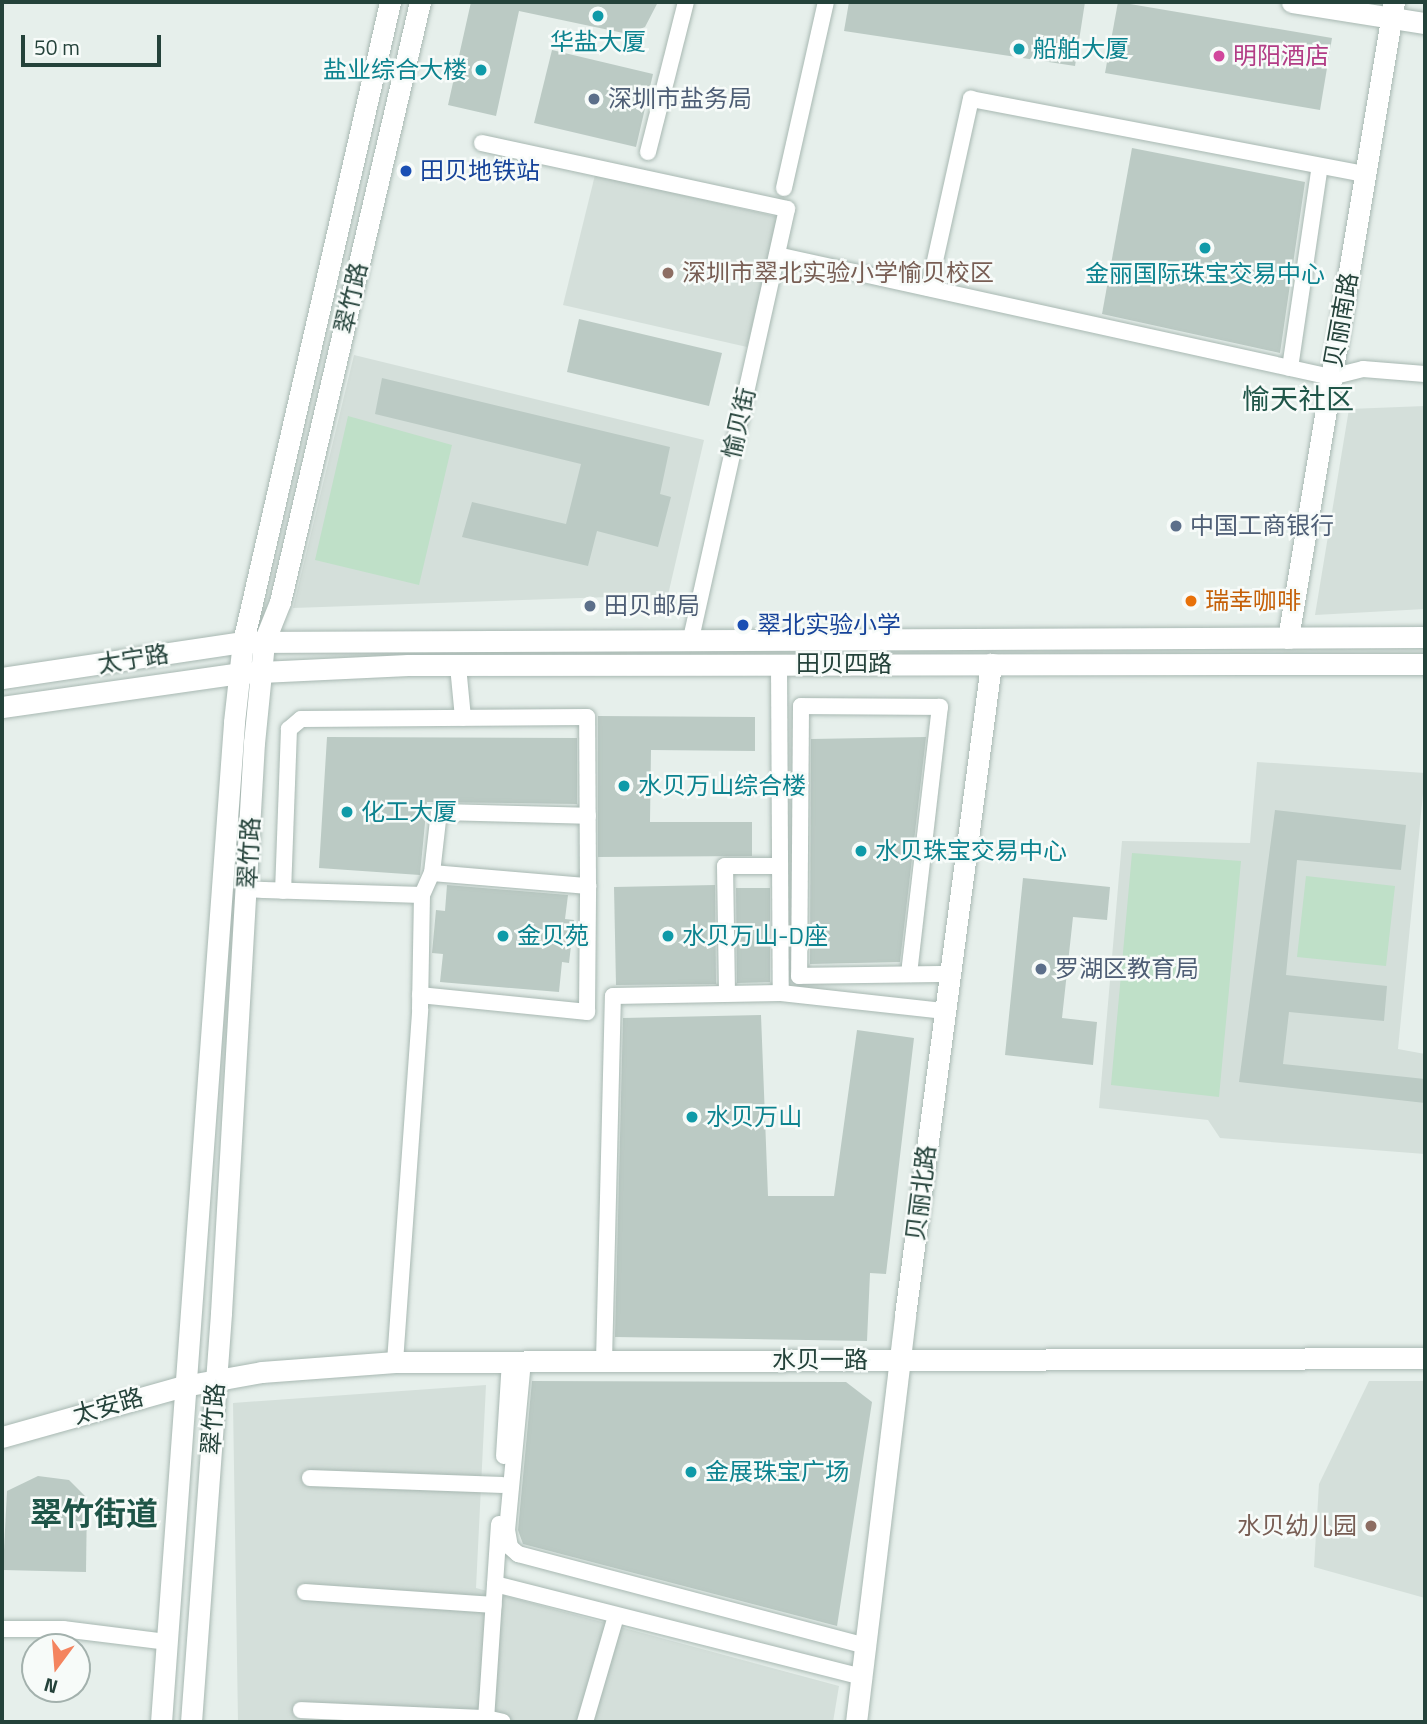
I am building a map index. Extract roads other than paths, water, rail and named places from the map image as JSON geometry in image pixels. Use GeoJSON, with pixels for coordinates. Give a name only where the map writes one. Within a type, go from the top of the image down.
{"type":"FeatureCollection","features":[{"type":"Feature","properties":{"kind":"main road","name":"翠竹路"},"geometry":{"type":"LineString","coordinates":[[191,1722],[216,1380],[254,743],[262,671],[254,642],[390,2]]}},
{"type":"Feature","properties":{"kind":"main road","name":"翠竹路"},"geometry":{"type":"LineString","coordinates":[[161,1722],[184,1385],[240,673],[254,642],[280,602],[420,2]]}},
{"type":"Feature","properties":{"kind":"main road"},"geometry":{"type":"LineString","coordinates":[[1292,2],[1393,10],[1425,23]]}},
{"type":"Feature","properties":{"kind":"main road","name":"贝丽南路"},"geometry":{"type":"LineString","coordinates":[[1288,638],[1393,10]]}},
{"type":"Feature","properties":{"kind":"main road","name":"田贝四路"},"geometry":{"type":"LineString","coordinates":[[254,642],[408,639],[1425,637]]}},
{"type":"Feature","properties":{"kind":"main road"},"geometry":{"type":"LineString","coordinates":[[408,639],[408,665]]}},
{"type":"Feature","properties":{"kind":"main road","name":"太宁路"},"geometry":{"type":"LineString","coordinates":[[2,678],[254,642]]}},
{"type":"Feature","properties":{"kind":"main road","name":"贝丽北路"},"geometry":{"type":"LineString","coordinates":[[856,1722],[900,1360],[991,664]]}},
{"type":"Feature","properties":{"kind":"main road","name":"田贝四路"},"geometry":{"type":"LineString","coordinates":[[262,671],[408,665],[1425,664]]}},
{"type":"Feature","properties":{"kind":"main road","name":"太宁路"},"geometry":{"type":"LineString","coordinates":[[2,707],[262,671]]}},
{"type":"Feature","properties":{"kind":"main road","name":"水贝一路"},"geometry":{"type":"LineString","coordinates":[[216,1380],[262,1372],[395,1362],[1425,1358]]}},
{"type":"Feature","properties":{"kind":"main road","name":"太安路"},"geometry":{"type":"LineString","coordinates":[[2,1437],[184,1385],[216,1380]]}},
{"type":"Feature","properties":{"kind":"street"},"geometry":{"type":"LineString","coordinates":[[648,152],[686,2]]}},
{"type":"Feature","properties":{"kind":"street"},"geometry":{"type":"LineString","coordinates":[[784,188],[826,2]]}},
{"type":"Feature","properties":{"kind":"street"},"geometry":{"type":"LineString","coordinates":[[929,288],[971,99],[1365,174]]}},
{"type":"Feature","properties":{"kind":"street","name":"愉贝街"},"geometry":{"type":"LineString","coordinates":[[482,143],[787,209],[691,638]]}},
{"type":"Feature","properties":{"kind":"street"},"geometry":{"type":"LineString","coordinates":[[1290,368],[1320,166]]}},
{"type":"Feature","properties":{"kind":"street"},"geometry":{"type":"LineString","coordinates":[[777,255],[1331,377],[1363,369],[1425,373]]}},
{"type":"Feature","properties":{"kind":"street"},"geometry":{"type":"LineString","coordinates":[[779,664],[781,993]]}},
{"type":"Feature","properties":{"kind":"street"},"geometry":{"type":"LineString","coordinates":[[458,666],[463,718]]}},
{"type":"Feature","properties":{"kind":"street"},"geometry":{"type":"LineString","coordinates":[[909,974],[940,707],[801,706],[799,976],[950,974]]}},
{"type":"Feature","properties":{"kind":"street"},"geometry":{"type":"LineString","coordinates":[[283,891],[289,729],[301,719],[587,717],[587,1012],[420,995]]}},
{"type":"Feature","properties":{"kind":"street"},"geometry":{"type":"LineString","coordinates":[[395,1362],[420,995],[422,895],[432,873],[439,812],[588,816]]}},
{"type":"Feature","properties":{"kind":"street"},"geometry":{"type":"LineString","coordinates":[[727,993],[726,866],[779,866]]}},
{"type":"Feature","properties":{"kind":"street"},"geometry":{"type":"LineString","coordinates":[[432,873],[588,887]]}},
{"type":"Feature","properties":{"kind":"street"},"geometry":{"type":"LineString","coordinates":[[247,889],[422,895]]}},
{"type":"Feature","properties":{"kind":"street"},"geometry":{"type":"LineString","coordinates":[[604,1361],[613,996],[781,993],[945,1011]]}},
{"type":"Feature","properties":{"kind":"street"},"geometry":{"type":"LineString","coordinates":[[517,1361],[507,1530],[510,1547],[518,1554],[866,1646]]}},
{"type":"Feature","properties":{"kind":"street"},"geometry":{"type":"LineString","coordinates":[[486,1718],[502,1485],[517,1361]]}},
{"type":"Feature","properties":{"kind":"street"},"geometry":{"type":"LineString","coordinates":[[310,1478],[502,1485]]}},
{"type":"Feature","properties":{"kind":"street"},"geometry":{"type":"LineString","coordinates":[[495,1584],[862,1677]]}},
{"type":"Feature","properties":{"kind":"street"},"geometry":{"type":"LineString","coordinates":[[305,1592],[494,1605]]}},
{"type":"Feature","properties":{"kind":"street"},"geometry":{"type":"LineString","coordinates":[[585,1722],[616,1616]]}},
{"type":"Feature","properties":{"kind":"street"},"geometry":{"type":"LineString","coordinates":[[2,1629],[63,1629],[168,1643]]}},
{"type":"Feature","properties":{"kind":"street"},"geometry":{"type":"LineString","coordinates":[[301,1710],[430,1719],[486,1718],[503,1722]]}},
{"type":"Feature","properties":{"kind":"place","name":"华盐大厦"},"geometry":{"type":"Point","coordinates":[598,16]}},
{"type":"Feature","properties":{"kind":"place","name":"船舶大厦"},"geometry":{"type":"Point","coordinates":[1019,49]}},
{"type":"Feature","properties":{"kind":"place","name":"明阳酒店"},"geometry":{"type":"Point","coordinates":[1219,56]}},
{"type":"Feature","properties":{"kind":"place","name":"盐业综合大楼"},"geometry":{"type":"Point","coordinates":[481,70]}},
{"type":"Feature","properties":{"kind":"place","name":"深圳市盐务局"},"geometry":{"type":"Point","coordinates":[594,99]}},
{"type":"Feature","properties":{"kind":"place","name":"田贝地铁站"},"geometry":{"type":"Point","coordinates":[406,171]}},
{"type":"Feature","properties":{"kind":"place","name":"金丽国际珠宝交易中心"},"geometry":{"type":"Point","coordinates":[1205,248]}},
{"type":"Feature","properties":{"kind":"place","name":"深圳市翠北实验小学愉贝校区"},"geometry":{"type":"Point","coordinates":[668,273]}},
{"type":"Feature","properties":{"kind":"place","name":"中国工商银行"},"geometry":{"type":"Point","coordinates":[1176,526]}},
{"type":"Feature","properties":{"kind":"place","name":"瑞幸咖啡"},"geometry":{"type":"Point","coordinates":[1191,601]}},
{"type":"Feature","properties":{"kind":"place","name":"田贝邮局"},"geometry":{"type":"Point","coordinates":[590,606]}},
{"type":"Feature","properties":{"kind":"place","name":"翠北实验小学"},"geometry":{"type":"Point","coordinates":[743,625]}},
{"type":"Feature","properties":{"kind":"place","name":"水贝万山综合楼"},"geometry":{"type":"Point","coordinates":[624,786]}},
{"type":"Feature","properties":{"kind":"place","name":"化工大厦"},"geometry":{"type":"Point","coordinates":[347,812]}},
{"type":"Feature","properties":{"kind":"place","name":"水贝珠宝交易中心"},"geometry":{"type":"Point","coordinates":[861,851]}},
{"type":"Feature","properties":{"kind":"place","name":"金贝苑"},"geometry":{"type":"Point","coordinates":[503,936]}},
{"type":"Feature","properties":{"kind":"place","name":"水贝万山-D座"},"geometry":{"type":"Point","coordinates":[668,936]}},
{"type":"Feature","properties":{"kind":"place","name":"罗湖区教育局"},"geometry":{"type":"Point","coordinates":[1041,969]}},
{"type":"Feature","properties":{"kind":"place","name":"水贝万山"},"geometry":{"type":"Point","coordinates":[692,1117]}},
{"type":"Feature","properties":{"kind":"place","name":"金展珠宝广场"},"geometry":{"type":"Point","coordinates":[691,1472]}},
{"type":"Feature","properties":{"kind":"place","name":"水贝幼儿园"},"geometry":{"type":"Point","coordinates":[1371,1526]}},
{"type":"Feature","properties":{"kind":"district","name":"愉天社区"},"geometry":{"type":"Point","coordinates":[1298,399]}},
{"type":"Feature","properties":{"kind":"district","name":"翠竹街道"},"geometry":{"type":"Point","coordinates":[94,1513]}}]}
